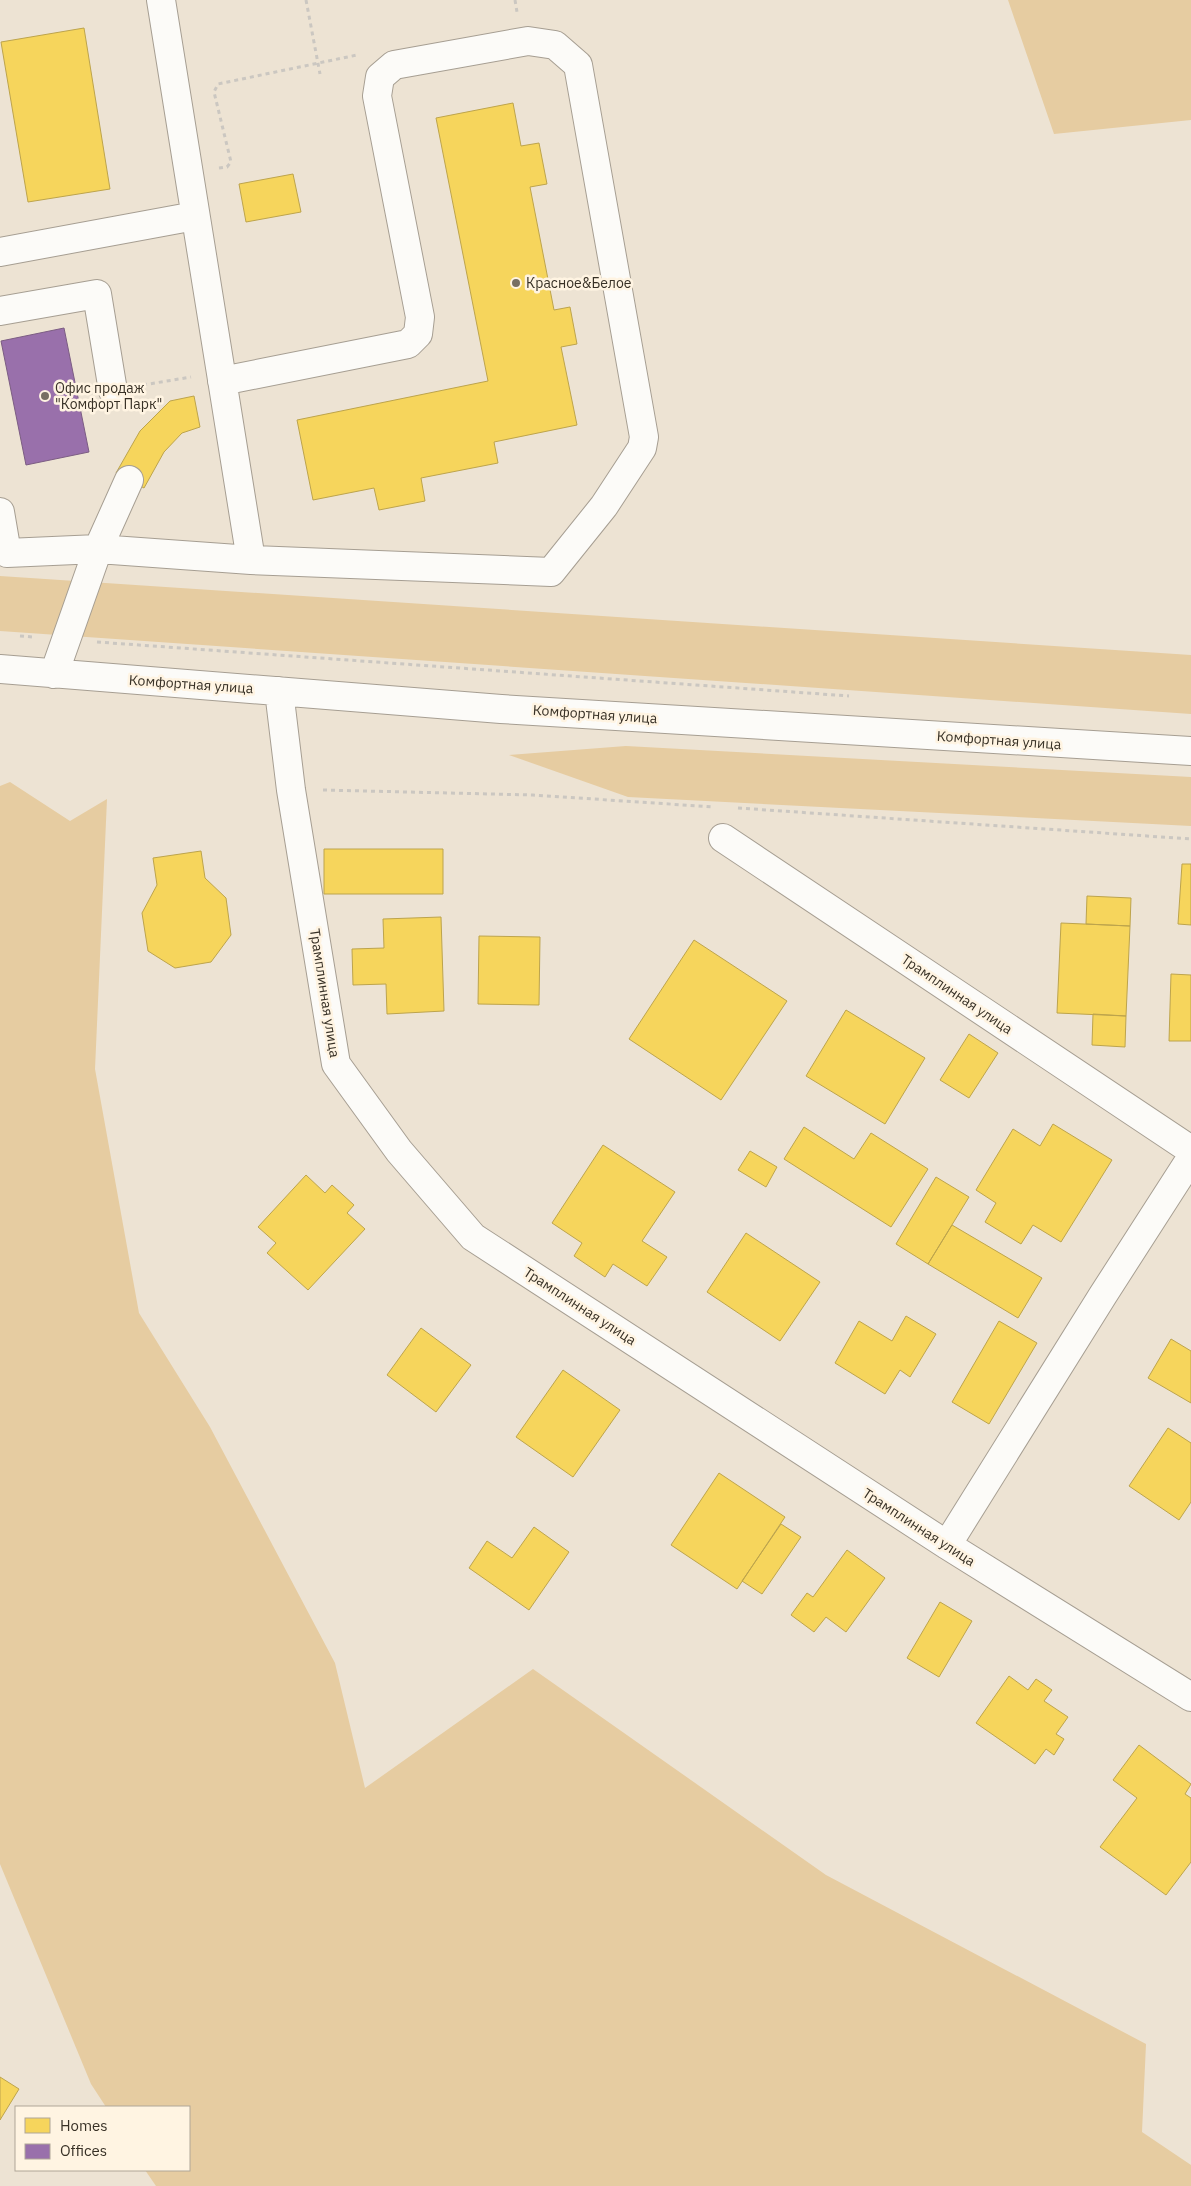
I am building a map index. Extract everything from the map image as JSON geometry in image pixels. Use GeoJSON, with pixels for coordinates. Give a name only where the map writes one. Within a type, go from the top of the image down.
{"type":"FeatureCollection","features":[{"type":"Feature","properties":{"kind":"street"},"geometry":{"type":"LineString","coordinates":[[161,0],[251,560]]}},
{"type":"Feature","properties":{"kind":"street"},"geometry":{"type":"LineString","coordinates":[[0,512],[7,553],[98,549],[251,560],[551,572],[604,506],[642,448],[644,437],[578,65],[555,45],[528,41],[394,65],[380,76],[377,96],[420,317],[418,334],[408,344],[221,376]]}},
{"type":"Feature","properties":{"kind":"street"},"geometry":{"type":"LineString","coordinates":[[0,252],[195,216]]}},
{"type":"Feature","properties":{"kind":"street"},"geometry":{"type":"LineString","coordinates":[[0,311],[97,294],[113,391]]}},
{"type":"Feature","properties":{"kind":"street"},"geometry":{"type":"LineString","coordinates":[[54,674],[98,549],[129,480]]}},
{"type":"Feature","properties":{"kind":"street","name":"Комфортная улица"},"geometry":{"type":"LineString","coordinates":[[0,669],[501,708],[1191,752]]}},
{"type":"Feature","properties":{"kind":"street","name":"Трамплинная улица"},"geometry":{"type":"LineString","coordinates":[[279,691],[291,790],[336,1064],[399,1151],[473,1237],[947,1545],[1191,1697]]}},
{"type":"Feature","properties":{"kind":"street","name":"Трамплинная улица"},"geometry":{"type":"LineString","coordinates":[[723,838],[1191,1150]]}},
{"type":"Feature","properties":{"kind":"street"},"geometry":{"type":"LineString","coordinates":[[947,1545],[1191,1158]]}},
{"type":"Feature","properties":{"kind":"path"},"geometry":{"type":"LineString","coordinates":[[306,0],[320,74]]}},
{"type":"Feature","properties":{"kind":"path"},"geometry":{"type":"LineString","coordinates":[[515,0],[519,20]]}},
{"type":"Feature","properties":{"kind":"path"},"geometry":{"type":"LineString","coordinates":[[189,175],[230,165],[214,92],[218,84],[318,62],[365,54]]}},
{"type":"Feature","properties":{"kind":"path"},"geometry":{"type":"LineString","coordinates":[[113,391],[221,376]]}},
{"type":"Feature","properties":{"kind":"path"},"geometry":{"type":"LineString","coordinates":[[19,636],[854,696]]}},
{"type":"Feature","properties":{"kind":"shaded area"},"geometry":{"type":"Polygon","coordinates":[[[1008,0],[1191,0],[1191,120],[1054,134],[1008,0]]]}},
{"type":"Feature","properties":{"kind":"shaded area"},"geometry":{"type":"Polygon","coordinates":[[[0,576],[1191,655],[1191,714],[0,631],[0,576]]]}},
{"type":"Feature","properties":{"kind":"shaded area"},"geometry":{"type":"Polygon","coordinates":[[[626,746],[1191,777],[1191,826],[628,797],[509,755],[626,746]]]}},
{"type":"Feature","properties":{"kind":"shaded area"},"geometry":{"type":"Polygon","coordinates":[[[10,782],[70,821],[107,799],[95,1069],[139,1313],[210,1427],[335,1663],[365,1788],[533,1669],[826,1875],[1146,2044],[1142,2132],[1191,2165],[1191,2186],[156,2186],[146,2171],[190,2171],[190,2106],[105,2106],[91,2084],[0,1864],[0,786],[10,782]]]}},
{"type":"Feature","properties":{"kind":"building: Homes"},"geometry":{"type":"Polygon","coordinates":[[[84,28],[110,189],[28,202],[1,42],[84,28]]]}},
{"type":"Feature","properties":{"kind":"building: Homes"},"geometry":{"type":"Polygon","coordinates":[[[513,103],[521,146],[539,143],[547,184],[530,187],[554,310],[570,307],[577,344],[561,347],[577,425],[494,442],[498,463],[421,478],[425,501],[379,510],[374,488],[313,500],[297,420],[488,381],[436,118],[513,103]]]}},
{"type":"Feature","properties":{"kind":"building: Homes"},"geometry":{"type":"Polygon","coordinates":[[[293,174],[301,212],[246,222],[239,184],[293,174]]]}},
{"type":"Feature","properties":{"kind":"building: Homes"},"geometry":{"type":"Polygon","coordinates":[[[194,396],[200,427],[182,433],[164,452],[144,488],[116,473],[140,431],[170,401],[194,396]]]}},
{"type":"Feature","properties":{"kind":"building: Homes"},"geometry":{"type":"Polygon","coordinates":[[[324,849],[443,849],[443,894],[324,894],[324,849]]]}},
{"type":"Feature","properties":{"kind":"building: Homes"},"geometry":{"type":"Polygon","coordinates":[[[201,851],[205,878],[226,898],[231,935],[211,962],[175,968],[148,951],[142,913],[157,885],[153,858],[201,851]]]}},
{"type":"Feature","properties":{"kind":"building: Homes"},"geometry":{"type":"Polygon","coordinates":[[[1182,864],[1191,864],[1191,925],[1178,924],[1182,864]]]}},
{"type":"Feature","properties":{"kind":"building: Homes"},"geometry":{"type":"Polygon","coordinates":[[[1087,896],[1131,898],[1130,926],[1086,924],[1087,896]]]}},
{"type":"Feature","properties":{"kind":"building: Homes"},"geometry":{"type":"Polygon","coordinates":[[[441,917],[444,1011],[387,1014],[386,984],[353,985],[352,949],[384,948],[383,919],[441,917]]]}},
{"type":"Feature","properties":{"kind":"building: Homes"},"geometry":{"type":"Polygon","coordinates":[[[1061,923],[1130,926],[1126,1016],[1057,1013],[1061,923]]]}},
{"type":"Feature","properties":{"kind":"building: Homes"},"geometry":{"type":"Polygon","coordinates":[[[479,936],[540,937],[539,1005],[478,1004],[479,936]]]}},
{"type":"Feature","properties":{"kind":"building: Homes"},"geometry":{"type":"Polygon","coordinates":[[[694,940],[787,1001],[721,1100],[629,1039],[694,940]]]}},
{"type":"Feature","properties":{"kind":"building: Homes"},"geometry":{"type":"Polygon","coordinates":[[[1171,974],[1191,975],[1191,1041],[1169,1041],[1171,974]]]}},
{"type":"Feature","properties":{"kind":"building: Homes"},"geometry":{"type":"Polygon","coordinates":[[[846,1010],[925,1058],[885,1124],[806,1076],[846,1010]]]}},
{"type":"Feature","properties":{"kind":"building: Homes"},"geometry":{"type":"Polygon","coordinates":[[[1093,1014],[1126,1016],[1125,1047],[1092,1045],[1093,1014]]]}},
{"type":"Feature","properties":{"kind":"building: Homes"},"geometry":{"type":"Polygon","coordinates":[[[969,1034],[998,1053],[969,1098],[940,1080],[969,1034]]]}},
{"type":"Feature","properties":{"kind":"building: Homes"},"geometry":{"type":"Polygon","coordinates":[[[1053,1124],[1112,1160],[1061,1242],[1033,1225],[1021,1244],[985,1222],[996,1203],[976,1190],[1013,1129],[1040,1146],[1053,1124]]]}},
{"type":"Feature","properties":{"kind":"building: Homes"},"geometry":{"type":"Polygon","coordinates":[[[804,1127],[854,1159],[871,1133],[928,1169],[891,1227],[784,1159],[804,1127]]]}},
{"type":"Feature","properties":{"kind":"building: Homes"},"geometry":{"type":"Polygon","coordinates":[[[603,1145],[675,1192],[642,1241],[667,1257],[647,1286],[613,1264],[605,1277],[574,1256],[582,1243],[552,1223],[603,1145]]]}},
{"type":"Feature","properties":{"kind":"building: Homes"},"geometry":{"type":"Polygon","coordinates":[[[750,1151],[777,1167],[766,1187],[738,1170],[750,1151]]]}},
{"type":"Feature","properties":{"kind":"building: Homes"},"geometry":{"type":"Polygon","coordinates":[[[306,1175],[325,1193],[332,1185],[354,1205],[347,1213],[365,1229],[308,1290],[267,1253],[276,1243],[258,1227],[306,1175]]]}},
{"type":"Feature","properties":{"kind":"building: Homes"},"geometry":{"type":"Polygon","coordinates":[[[936,1177],[969,1197],[928,1264],[896,1244],[936,1177]]]}},
{"type":"Feature","properties":{"kind":"building: Homes"},"geometry":{"type":"Polygon","coordinates":[[[952,1225],[1042,1278],[1018,1318],[928,1264],[952,1225]]]}},
{"type":"Feature","properties":{"kind":"building: Homes"},"geometry":{"type":"Polygon","coordinates":[[[746,1233],[820,1282],[780,1341],[707,1292],[746,1233]]]}},
{"type":"Feature","properties":{"kind":"building: Homes"},"geometry":{"type":"Polygon","coordinates":[[[906,1316],[936,1334],[910,1377],[900,1370],[885,1394],[835,1363],[859,1321],[892,1341],[906,1316]]]}},
{"type":"Feature","properties":{"kind":"building: Homes"},"geometry":{"type":"Polygon","coordinates":[[[999,1321],[1037,1343],[989,1424],[952,1402],[999,1321]]]}},
{"type":"Feature","properties":{"kind":"building: Homes"},"geometry":{"type":"Polygon","coordinates":[[[421,1328],[471,1365],[436,1412],[387,1375],[421,1328]]]}},
{"type":"Feature","properties":{"kind":"building: Homes"},"geometry":{"type":"Polygon","coordinates":[[[1171,1339],[1191,1351],[1191,1403],[1148,1378],[1171,1339]]]}},
{"type":"Feature","properties":{"kind":"building: Homes"},"geometry":{"type":"Polygon","coordinates":[[[563,1370],[620,1410],[573,1477],[516,1437],[563,1370]]]}},
{"type":"Feature","properties":{"kind":"building: Homes"},"geometry":{"type":"Polygon","coordinates":[[[1168,1428],[1191,1443],[1191,1502],[1179,1520],[1129,1486],[1168,1428]]]}},
{"type":"Feature","properties":{"kind":"building: Homes"},"geometry":{"type":"Polygon","coordinates":[[[719,1473],[785,1517],[737,1589],[671,1545],[719,1473]]]}},
{"type":"Feature","properties":{"kind":"building: Homes"},"geometry":{"type":"Polygon","coordinates":[[[781,1524],[801,1537],[762,1594],[742,1581],[781,1524]]]}},
{"type":"Feature","properties":{"kind":"building: Homes"},"geometry":{"type":"Polygon","coordinates":[[[534,1527],[569,1552],[529,1610],[469,1568],[487,1541],[512,1558],[534,1527]]]}},
{"type":"Feature","properties":{"kind":"building: Homes"},"geometry":{"type":"Polygon","coordinates":[[[847,1550],[885,1578],[846,1632],[826,1617],[814,1632],[791,1615],[807,1593],[813,1597],[847,1550]]]}},
{"type":"Feature","properties":{"kind":"building: Homes"},"geometry":{"type":"Polygon","coordinates":[[[940,1602],[972,1621],[939,1677],[907,1658],[940,1602]]]}},
{"type":"Feature","properties":{"kind":"building: Homes"},"geometry":{"type":"Polygon","coordinates":[[[1009,1676],[1028,1690],[1036,1679],[1052,1690],[1044,1701],[1068,1717],[1056,1734],[1064,1739],[1054,1755],[1046,1749],[1035,1764],[976,1723],[1009,1676]]]}},
{"type":"Feature","properties":{"kind":"building: Homes"},"geometry":{"type":"Polygon","coordinates":[[[1139,1745],[1191,1784],[1185,1794],[1191,1798],[1191,1862],[1166,1895],[1100,1847],[1137,1798],[1113,1780],[1139,1745]]]}},
{"type":"Feature","properties":{"kind":"building: Homes"},"geometry":{"type":"Polygon","coordinates":[[[0,2077],[19,2089],[0,2120],[0,2077]]]}},
{"type":"Feature","properties":{"kind":"building: Offices","name":"Офис продаж \"Комфорт Парк\""},"geometry":{"type":"Polygon","coordinates":[[[64,328],[89,452],[26,465],[1,341],[64,328]]]}},
{"type":"Feature","properties":{"kind":"place","name":"Красное&Белое"},"geometry":{"type":"Point","coordinates":[516,283]}},
{"type":"Feature","properties":{"kind":"place","name":"Офис продаж \"Комфорт Парк\""},"geometry":{"type":"Point","coordinates":[45,396]}}]}
